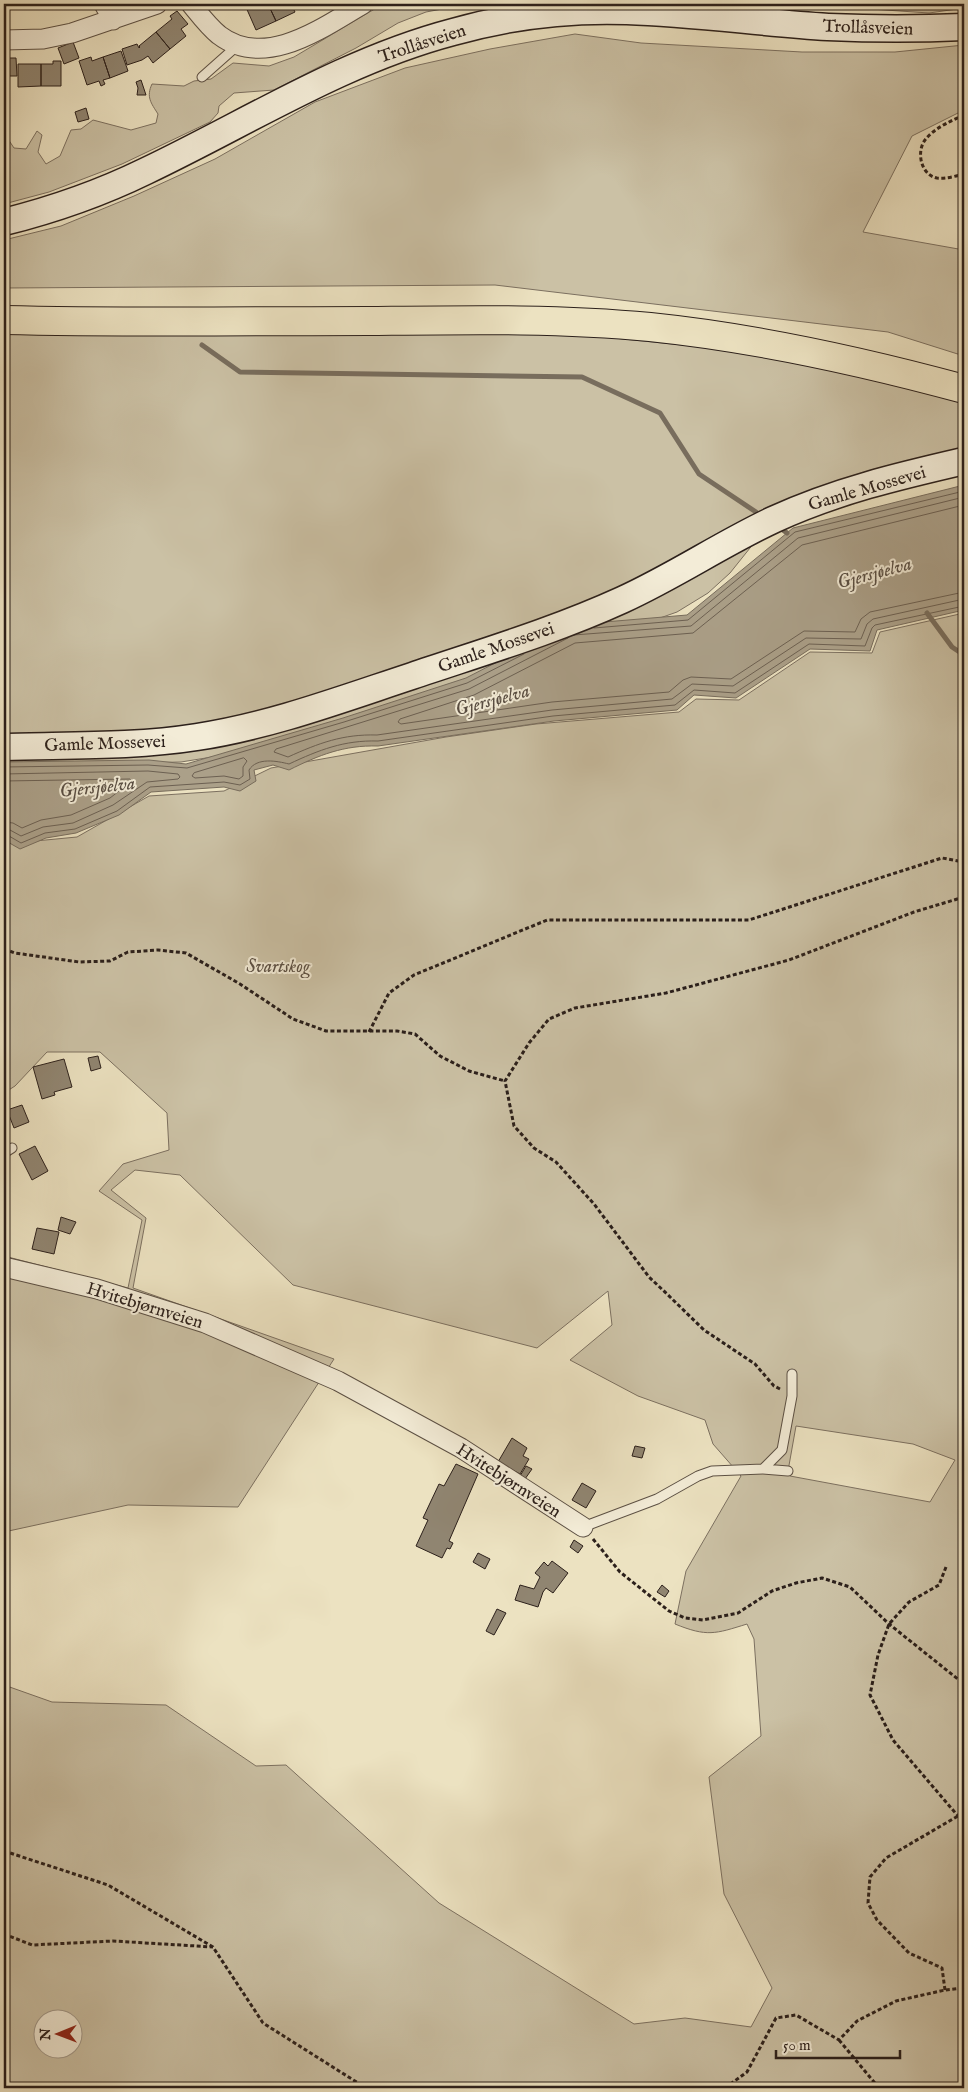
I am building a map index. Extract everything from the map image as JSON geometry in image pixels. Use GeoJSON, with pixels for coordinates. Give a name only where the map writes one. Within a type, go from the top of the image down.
{"type":"FeatureCollection","features":[{"type":"Feature","properties":{"kind":"highway"},"geometry":{"type":"LineString","coordinates":[[4,306],[175,309],[458,305],[560,307],[648,312],[812,336],[873,348],[964,373]]}},
{"type":"Feature","properties":{"kind":"highway"},"geometry":{"type":"LineString","coordinates":[[4,320],[174,322],[458,320],[562,322],[650,327],[808,351],[873,364],[964,389]]}},
{"type":"Feature","properties":{"kind":"main road","name":"Trollåsveien"},"geometry":{"type":"LineString","coordinates":[[4,222],[46,210],[124,182],[199,145],[306,88],[397,49],[474,26],[556,8],[684,14],[828,27],[912,29],[964,27]]}},
{"type":"Feature","properties":{"kind":"main road","name":"Gamle Mossevei"},"geometry":{"type":"LineString","coordinates":[[4,747],[177,740],[219,733],[282,717],[461,660],[580,618],[650,586],[772,520],[827,497],[876,482],[964,460]]}},
{"type":"Feature","properties":{"kind":"street"},"geometry":{"type":"LineString","coordinates":[[4,40],[43,39],[72,33],[108,12],[157,4]]}},
{"type":"Feature","properties":{"kind":"street"},"geometry":{"type":"LineString","coordinates":[[191,4],[212,30],[238,45],[256,48],[280,46],[310,34],[363,4]]}},
{"type":"Feature","properties":{"kind":"street","name":"Hvitebjørnveien"},"geometry":{"type":"LineString","coordinates":[[4,1267],[97,1289],[205,1323],[338,1381],[461,1448],[582,1527]]}},
{"type":"Feature","properties":{"kind":"lane"},"geometry":{"type":"LineString","coordinates":[[202,77],[238,45]]}},
{"type":"Feature","properties":{"kind":"lane"},"geometry":{"type":"LineString","coordinates":[[4,1153],[12,1148]]}},
{"type":"Feature","properties":{"kind":"lane"},"geometry":{"type":"LineString","coordinates":[[763,1469],[782,1450],[792,1396],[792,1374]]}},
{"type":"Feature","properties":{"kind":"lane"},"geometry":{"type":"LineString","coordinates":[[582,1527],[657,1500],[698,1476],[712,1471],[763,1469],[788,1471]]}},
{"type":"Feature","properties":{"kind":"path"},"geometry":{"type":"LineString","coordinates":[[964,116],[934,131],[926,139],[920,153],[921,162],[925,169],[934,177],[951,178],[964,174]]}},
{"type":"Feature","properties":{"kind":"path"},"geometry":{"type":"LineString","coordinates":[[369,1032],[389,993],[414,975],[547,920],[749,920],[942,858],[964,862]]}},
{"type":"Feature","properties":{"kind":"path"},"geometry":{"type":"LineString","coordinates":[[792,1396],[774,1386],[755,1364],[704,1330],[650,1277],[594,1204],[556,1162],[534,1148],[514,1126],[505,1081],[529,1043],[549,1019],[575,1008],[666,993],[789,960],[914,912],[964,897]]}},
{"type":"Feature","properties":{"kind":"path"},"geometry":{"type":"LineString","coordinates":[[4,949],[15,953],[79,962],[110,961],[128,952],[158,950],[186,953],[240,984],[293,1019],[326,1030],[397,1031],[415,1034],[440,1056],[469,1071],[505,1081]]}},
{"type":"Feature","properties":{"kind":"path"},"geometry":{"type":"LineString","coordinates":[[582,1527],[620,1572],[669,1611],[685,1618],[703,1620],[738,1613],[772,1590],[822,1578],[850,1587],[889,1624],[964,1684]]}},
{"type":"Feature","properties":{"kind":"path"},"geometry":{"type":"LineString","coordinates":[[946,1567],[939,1585],[909,1602],[889,1624],[878,1655],[870,1695],[893,1740],[958,1816],[964,1819]]}},
{"type":"Feature","properties":{"kind":"path"},"geometry":{"type":"LineString","coordinates":[[945,1990],[942,1968],[909,1953],[877,1920],[868,1903],[870,1877],[886,1858],[958,1816]]}},
{"type":"Feature","properties":{"kind":"path"},"geometry":{"type":"LineString","coordinates":[[4,1851],[108,1885],[213,1947],[263,2023],[366,2088]]}},
{"type":"Feature","properties":{"kind":"path"},"geometry":{"type":"LineString","coordinates":[[4,1934],[32,1945],[113,1941],[213,1947]]}},
{"type":"Feature","properties":{"kind":"path"},"geometry":{"type":"LineString","coordinates":[[839,2040],[857,2021],[896,2000],[964,1988]]}},
{"type":"Feature","properties":{"kind":"path"},"geometry":{"type":"LineString","coordinates":[[725,2088],[747,2072],[776,2018],[796,2015],[839,2040],[879,2088]]}},
{"type":"Feature","properties":{"kind":"green space"},"geometry":{"type":"Polygon","coordinates":[[[383,4],[469,4],[426,12],[398,23],[356,48],[274,90],[234,93],[219,106],[218,113],[210,122],[122,164],[49,192],[4,204],[4,133],[14,148],[26,149],[37,131],[42,135],[38,152],[46,164],[60,156],[71,130],[81,129],[93,120],[131,130],[156,123],[158,114],[149,96],[152,84],[184,86],[194,81],[211,79],[233,63],[269,66],[294,57],[383,4]]]}},
{"type":"Feature","properties":{"kind":"green space"},"geometry":{"type":"Polygon","coordinates":[[[798,4],[964,4],[964,8],[929,13],[798,4]]]}},
{"type":"Feature","properties":{"kind":"green space"},"geometry":{"type":"Polygon","coordinates":[[[575,34],[641,43],[802,52],[895,52],[964,45],[964,110],[912,136],[863,232],[964,250],[964,356],[888,332],[495,285],[4,288],[4,240],[61,226],[134,196],[215,159],[315,102],[405,68],[490,49],[575,34]]]}},
{"type":"Feature","properties":{"kind":"green space"},"geometry":{"type":"Polygon","coordinates":[[[4,321],[496,326],[858,363],[964,401],[964,449],[916,465],[754,543],[730,573],[708,593],[677,612],[404,708],[237,753],[181,762],[4,766],[4,321]]]}},
{"type":"Feature","properties":{"kind":"green space","name":"Svartskog"},"geometry":{"type":"Polygon","coordinates":[[[964,613],[964,2088],[4,2088],[4,1685],[52,1702],[166,1705],[256,1766],[286,1765],[439,1903],[634,2024],[685,2018],[751,2027],[772,1988],[724,1894],[709,1777],[761,1736],[754,1639],[747,1624],[711,1633],[695,1631],[675,1624],[686,1571],[741,1476],[713,1444],[705,1420],[638,1396],[570,1360],[612,1325],[608,1291],[537,1348],[293,1285],[180,1175],[135,1170],[111,1190],[146,1218],[133,1288],[334,1359],[238,1507],[128,1505],[4,1532],[4,1256],[128,1288],[142,1220],[99,1191],[123,1164],[169,1150],[167,1113],[100,1052],[47,1052],[15,1086],[4,1093],[4,844],[77,837],[149,796],[224,791],[271,768],[446,737],[536,724],[679,712],[696,699],[739,700],[810,652],[872,653],[880,632],[964,613]],[[796,1426],[788,1471],[790,1476],[930,1502],[955,1460],[913,1444],[796,1426]]]}},
{"type":"Feature","properties":{"kind":"water","name":"Gjersjøelva"},"geometry":{"type":"Polygon","coordinates":[[[964,485],[964,610],[877,630],[870,651],[810,649],[736,698],[694,695],[677,710],[554,721],[378,746],[343,749],[289,770],[273,765],[254,770],[256,781],[240,791],[224,787],[151,792],[119,815],[76,833],[46,838],[20,849],[4,841],[4,762],[149,760],[186,764],[343,718],[466,678],[569,625],[687,615],[793,528],[964,485]]]}},
{"type":"Feature","properties":{"kind":"building"},"geometry":{"type":"Polygon","coordinates":[[[249,4],[255,7],[268,4],[276,21],[256,30],[245,5],[249,4]]]}},
{"type":"Feature","properties":{"kind":"building"},"geometry":{"type":"Polygon","coordinates":[[[268,4],[291,4],[295,12],[276,21],[268,4]]]}},
{"type":"Feature","properties":{"kind":"building"},"geometry":{"type":"Polygon","coordinates":[[[177,11],[188,24],[181,29],[186,36],[170,49],[156,32],[172,19],[170,16],[177,11]]]}},
{"type":"Feature","properties":{"kind":"building"},"geometry":{"type":"Polygon","coordinates":[[[156,32],[170,49],[153,63],[148,56],[127,65],[122,49],[137,44],[139,48],[156,32]]]}},
{"type":"Feature","properties":{"kind":"building"},"geometry":{"type":"Polygon","coordinates":[[[73,42],[79,58],[64,64],[58,48],[73,42]]]}},
{"type":"Feature","properties":{"kind":"building"},"geometry":{"type":"Polygon","coordinates":[[[121,51],[128,71],[110,78],[103,57],[121,51]]]}},
{"type":"Feature","properties":{"kind":"building"},"geometry":{"type":"Polygon","coordinates":[[[91,57],[92,61],[103,57],[110,78],[103,80],[105,84],[101,86],[99,81],[87,85],[79,61],[91,57]]]}},
{"type":"Feature","properties":{"kind":"building"},"geometry":{"type":"Polygon","coordinates":[[[4,58],[16,58],[17,76],[4,76],[4,58]]]}},
{"type":"Feature","properties":{"kind":"building"},"geometry":{"type":"Polygon","coordinates":[[[53,61],[61,61],[61,86],[41,86],[41,64],[53,64],[53,61]]]}},
{"type":"Feature","properties":{"kind":"building"},"geometry":{"type":"Polygon","coordinates":[[[18,64],[41,64],[41,86],[18,87],[18,64]]]}},
{"type":"Feature","properties":{"kind":"building"},"geometry":{"type":"Polygon","coordinates":[[[141,80],[146,95],[137,95],[138,88],[136,82],[141,80]]]}},
{"type":"Feature","properties":{"kind":"building"},"geometry":{"type":"Polygon","coordinates":[[[86,108],[89,119],[78,122],[75,112],[86,108]]]}},
{"type":"Feature","properties":{"kind":"building"},"geometry":{"type":"Polygon","coordinates":[[[98,1056],[101,1068],[91,1071],[88,1058],[98,1056]]]}},
{"type":"Feature","properties":{"kind":"building"},"geometry":{"type":"Polygon","coordinates":[[[64,1059],[72,1087],[54,1092],[55,1095],[42,1099],[33,1067],[64,1059]]]}},
{"type":"Feature","properties":{"kind":"building"},"geometry":{"type":"Polygon","coordinates":[[[22,1105],[29,1122],[14,1128],[7,1110],[22,1105]]]}},
{"type":"Feature","properties":{"kind":"building"},"geometry":{"type":"Polygon","coordinates":[[[35,1146],[48,1171],[32,1180],[19,1154],[35,1146]]]}},
{"type":"Feature","properties":{"kind":"building"},"geometry":{"type":"Polygon","coordinates":[[[61,1217],[76,1222],[70,1234],[58,1230],[61,1217]]]}},
{"type":"Feature","properties":{"kind":"building"},"geometry":{"type":"Polygon","coordinates":[[[37,1228],[59,1232],[54,1254],[32,1249],[37,1228]]]}},
{"type":"Feature","properties":{"kind":"building"},"geometry":{"type":"Polygon","coordinates":[[[512,1438],[527,1448],[523,1456],[529,1459],[520,1474],[498,1462],[512,1438]]]}},
{"type":"Feature","properties":{"kind":"building"},"geometry":{"type":"Polygon","coordinates":[[[635,1446],[645,1448],[642,1458],[632,1456],[635,1446]]]}},
{"type":"Feature","properties":{"kind":"building"},"geometry":{"type":"Polygon","coordinates":[[[456,1464],[478,1474],[449,1541],[453,1543],[450,1549],[447,1548],[442,1558],[416,1546],[428,1520],[423,1518],[439,1484],[444,1486],[456,1464]]]}},
{"type":"Feature","properties":{"kind":"building"},"geometry":{"type":"Polygon","coordinates":[[[526,1466],[532,1469],[525,1479],[520,1476],[526,1466]]]}},
{"type":"Feature","properties":{"kind":"building"},"geometry":{"type":"Polygon","coordinates":[[[582,1483],[596,1491],[586,1508],[572,1500],[582,1483]]]}},
{"type":"Feature","properties":{"kind":"building"},"geometry":{"type":"Polygon","coordinates":[[[574,1540],[583,1546],[578,1553],[570,1547],[574,1540]]]}},
{"type":"Feature","properties":{"kind":"building"},"geometry":{"type":"Polygon","coordinates":[[[478,1553],[490,1559],[485,1569],[473,1562],[478,1553]]]}},
{"type":"Feature","properties":{"kind":"building"},"geometry":{"type":"Polygon","coordinates":[[[552,1561],[568,1573],[553,1593],[546,1588],[538,1607],[515,1600],[520,1585],[534,1589],[540,1577],[535,1573],[544,1562],[548,1566],[552,1561]]]}},
{"type":"Feature","properties":{"kind":"building"},"geometry":{"type":"Polygon","coordinates":[[[662,1585],[669,1591],[665,1597],[657,1592],[662,1585]]]}},
{"type":"Feature","properties":{"kind":"building"},"geometry":{"type":"Polygon","coordinates":[[[497,1609],[506,1613],[494,1635],[486,1631],[497,1609]]]}},
{"type":"Feature","properties":{"kind":"waterway"},"geometry":{"type":"LineString","coordinates":[[202,345],[240,372],[582,377],[660,413],[699,474],[756,512]]}},
{"type":"Feature","properties":{"kind":"waterway"},"geometry":{"type":"LineString","coordinates":[[783,530],[787,533]]}},
{"type":"Feature","properties":{"kind":"waterway"},"geometry":{"type":"LineString","coordinates":[[927,613],[952,647],[964,655]]}}]}
